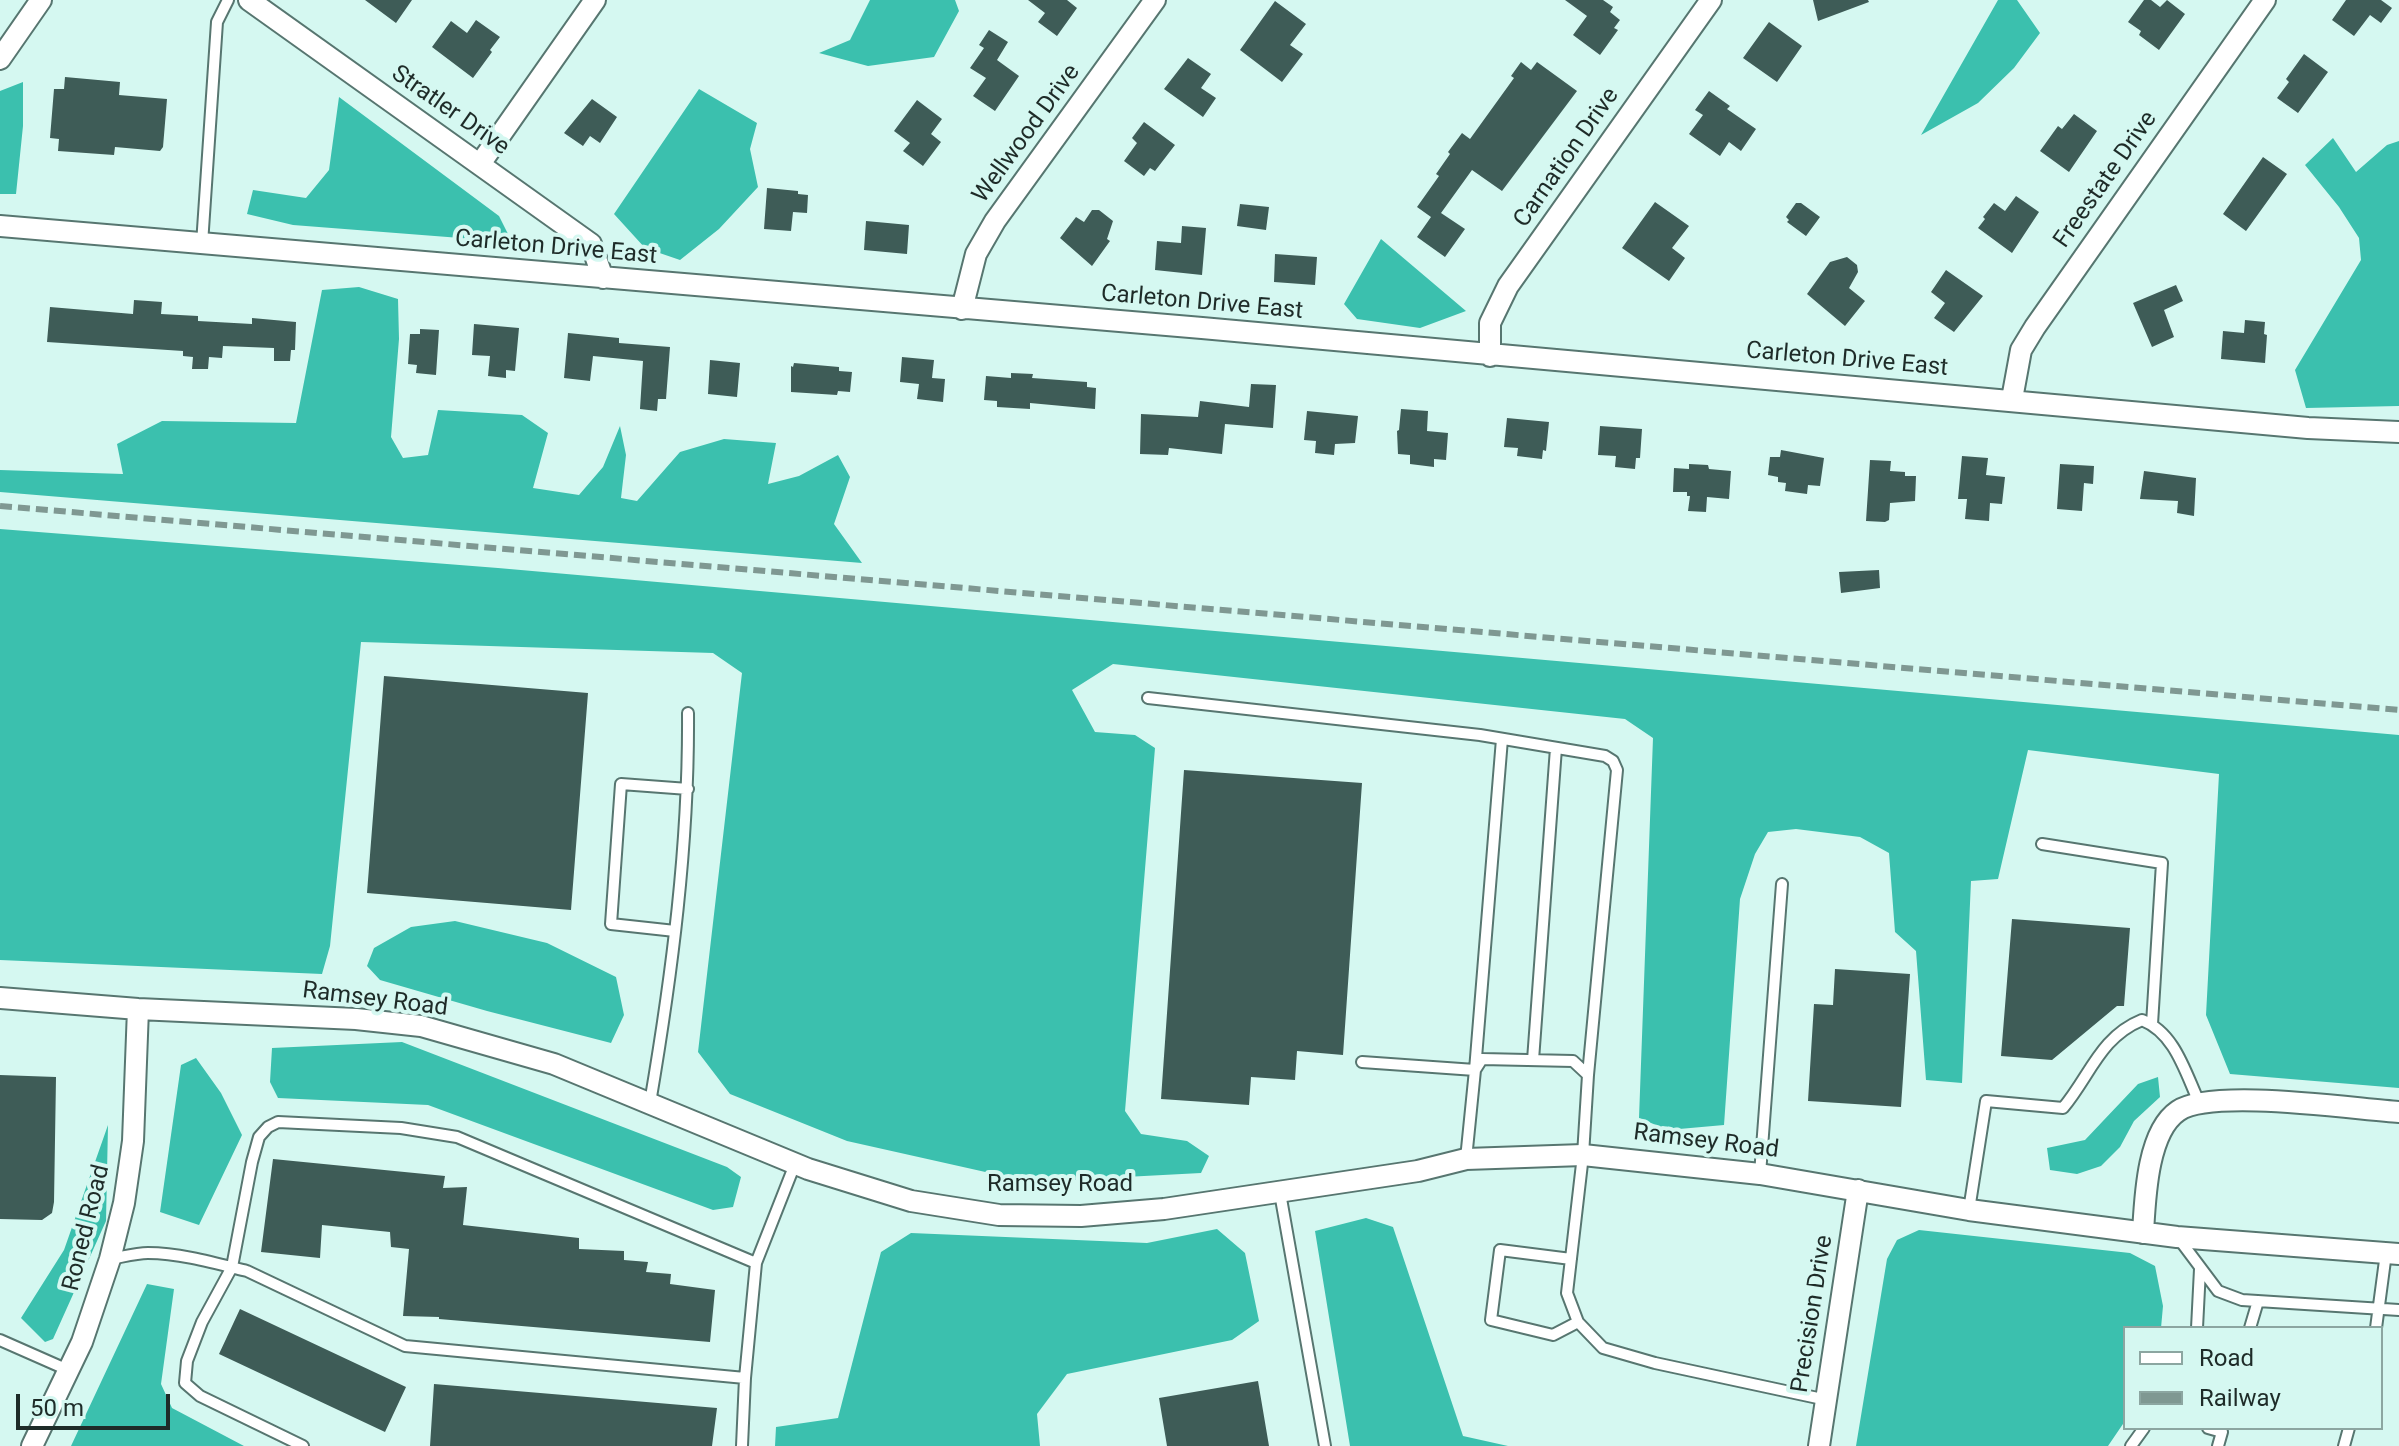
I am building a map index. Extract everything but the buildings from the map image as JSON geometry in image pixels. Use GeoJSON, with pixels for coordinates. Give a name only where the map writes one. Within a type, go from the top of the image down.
{"type":"FeatureCollection","features":[{"type":"Feature","properties":{"kind":"street"},"geometry":{"type":"LineString","coordinates":[[0,59],[41,0]]}},
{"type":"Feature","properties":{"kind":"street","name":"Stratler Drive"},"geometry":{"type":"LineString","coordinates":[[249,0],[591,244],[603,278]]}},
{"type":"Feature","properties":{"kind":"street"},"geometry":{"type":"LineString","coordinates":[[480,164],[595,0]]}},
{"type":"Feature","properties":{"kind":"street","name":"Wellwood Drive"},"geometry":{"type":"LineString","coordinates":[[962,309],[976,254],[995,221],[1155,0]]}},
{"type":"Feature","properties":{"kind":"street","name":"Carnation Drive"},"geometry":{"type":"LineString","coordinates":[[1490,356],[1490,323],[1508,286],[1711,0]]}},
{"type":"Feature","properties":{"kind":"street","name":"Freestate Drive"},"geometry":{"type":"LineString","coordinates":[[2012,399],[2021,350],[2035,327],[2263,1]]}},
{"type":"Feature","properties":{"kind":"street","name":"Carleton Drive East"},"geometry":{"type":"LineString","coordinates":[[0,226],[1202,328],[2308,428],[2399,432]]}},
{"type":"Feature","properties":{"kind":"street","name":"Ramsey Road"},"geometry":{"type":"LineString","coordinates":[[0,998],[138,1009],[356,1019],[421,1026],[554,1064],[795,1164],[911,1201],[999,1215],[1081,1216],[1164,1209],[1418,1171],[1466,1159],[1583,1155],[1760,1174],[1969,1210],[2143,1233],[2392,1254]]}},
{"type":"Feature","properties":{"kind":"street","name":"Roned Road"},"geometry":{"type":"LineString","coordinates":[[32,1446],[82,1342],[110,1259],[124,1203],[133,1141],[138,1009]]}},
{"type":"Feature","properties":{"kind":"street"},"geometry":{"type":"LineString","coordinates":[[2143,1233],[2145,1188],[2160,1134],[2178,1111],[2199,1102],[2229,1099],[2399,1112]]}},
{"type":"Feature","properties":{"kind":"street","name":"Precision Drive"},"geometry":{"type":"LineString","coordinates":[[1819,1446],[1858,1190]]}},
{"type":"Feature","properties":{"kind":"lane"},"geometry":{"type":"LineString","coordinates":[[202,244],[217,22],[228,0]]}},
{"type":"Feature","properties":{"kind":"lane"},"geometry":{"type":"LineString","coordinates":[[1148,698],[1502,739],[1605,756],[1613,761],[1617,770],[1583,1155],[1567,1293],[1578,1322],[1603,1348],[1655,1363],[1827,1400]]}},
{"type":"Feature","properties":{"kind":"lane"},"geometry":{"type":"LineString","coordinates":[[650,1103],[669,992],[675,931],[688,789],[688,713]]}},
{"type":"Feature","properties":{"kind":"lane"},"geometry":{"type":"LineString","coordinates":[[1466,1159],[1502,739]]}},
{"type":"Feature","properties":{"kind":"lane"},"geometry":{"type":"LineString","coordinates":[[1533,1060],[1556,748]]}},
{"type":"Feature","properties":{"kind":"lane"},"geometry":{"type":"LineString","coordinates":[[675,931],[611,924],[621,784],[688,789]]}},
{"type":"Feature","properties":{"kind":"lane"},"geometry":{"type":"LineString","coordinates":[[2042,844],[2162,863],[2152,1024]]}},
{"type":"Feature","properties":{"kind":"lane"},"geometry":{"type":"LineString","coordinates":[[1760,1174],[1782,884]]}},
{"type":"Feature","properties":{"kind":"lane"},"geometry":{"type":"LineString","coordinates":[[1969,1210],[1986,1101],[2063,1108],[2093,1061],[2130,1025],[2142,1020],[2169,1038],[2199,1102]]}},
{"type":"Feature","properties":{"kind":"lane"},"geometry":{"type":"LineString","coordinates":[[1475,1070],[1482,1059],[1573,1061],[1588,1075]]}},
{"type":"Feature","properties":{"kind":"lane"},"geometry":{"type":"LineString","coordinates":[[1362,1062],[1475,1070]]}},
{"type":"Feature","properties":{"kind":"lane"},"geometry":{"type":"LineString","coordinates":[[303,1446],[200,1396],[185,1383],[187,1361],[202,1322],[232,1267],[259,1137],[278,1122],[401,1128],[457,1137],[756,1263]]}},
{"type":"Feature","properties":{"kind":"lane"},"geometry":{"type":"LineString","coordinates":[[742,1446],[756,1263],[795,1164]]}},
{"type":"Feature","properties":{"kind":"lane"},"geometry":{"type":"LineString","coordinates":[[1280,1193],[1325,1446]]}},
{"type":"Feature","properties":{"kind":"lane"},"geometry":{"type":"LineString","coordinates":[[2177,1237],[2218,1291],[2242,1300],[2399,1310]]}},
{"type":"Feature","properties":{"kind":"lane"},"geometry":{"type":"LineString","coordinates":[[1571,1259],[1500,1250],[1491,1320],[1553,1335],[1578,1322]]}},
{"type":"Feature","properties":{"kind":"lane"},"geometry":{"type":"LineString","coordinates":[[110,1259],[148,1253],[196,1259],[247,1271],[405,1346],[745,1378]]}},
{"type":"Feature","properties":{"kind":"lane"},"geometry":{"type":"LineString","coordinates":[[2376,1326],[2392,1254]]}},
{"type":"Feature","properties":{"kind":"lane"},"geometry":{"type":"LineString","coordinates":[[2197,1326],[2200,1269]]}},
{"type":"Feature","properties":{"kind":"lane"},"geometry":{"type":"LineString","coordinates":[[2251,1326],[2258,1301]]}},
{"type":"Feature","properties":{"kind":"lane"},"geometry":{"type":"LineString","coordinates":[[0,1340],[68,1370]]}},
{"type":"Feature","properties":{"kind":"lane"},"geometry":{"type":"LineString","coordinates":[[2218,1446],[2223,1430]]}},
{"type":"Feature","properties":{"kind":"green space"},"geometry":{"type":"Polygon","coordinates":[[[870,0],[955,0],[959,11],[934,57],[868,66],[819,53],[850,40],[870,0]]]}},
{"type":"Feature","properties":{"kind":"green space"},"geometry":{"type":"Polygon","coordinates":[[[1998,0],[2017,0],[2040,33],[2014,68],[1978,103],[1921,135],[1998,0]]]}},
{"type":"Feature","properties":{"kind":"green space"},"geometry":{"type":"Polygon","coordinates":[[[23,82],[23,126],[16,194],[0,194],[0,91],[23,82]]]}},
{"type":"Feature","properties":{"kind":"green space"},"geometry":{"type":"Polygon","coordinates":[[[699,89],[757,123],[750,149],[758,187],[719,229],[680,260],[645,248],[614,214],[699,89]]]}},
{"type":"Feature","properties":{"kind":"green space"},"geometry":{"type":"Polygon","coordinates":[[[339,97],[499,216],[512,242],[293,225],[247,214],[253,190],[306,198],[329,170],[339,97]]]}},
{"type":"Feature","properties":{"kind":"green space"},"geometry":{"type":"Polygon","coordinates":[[[2333,138],[2356,172],[2387,145],[2399,141],[2399,406],[2306,408],[2295,370],[2361,260],[2359,238],[2305,165],[2333,138]]]}},
{"type":"Feature","properties":{"kind":"green space"},"geometry":{"type":"Polygon","coordinates":[[[1381,239],[1466,311],[1420,328],[1357,319],[1344,304],[1381,239]]]}},
{"type":"Feature","properties":{"kind":"green space"},"geometry":{"type":"Polygon","coordinates":[[[359,287],[398,299],[399,339],[391,437],[403,458],[428,455],[438,410],[522,415],[548,433],[533,488],[579,495],[603,467],[620,426],[626,455],[621,498],[637,501],[680,452],[724,439],[776,443],[768,484],[799,476],[838,455],[850,477],[834,524],[862,563],[0,492],[0,470],[123,474],[117,444],[162,421],[296,423],[322,290],[359,287]]]}},
{"type":"Feature","properties":{"kind":"green space"},"geometry":{"type":"Polygon","coordinates":[[[0,529],[498,568],[2399,735],[2399,1088],[2230,1074],[2206,1015],[2219,774],[2028,750],[1998,879],[1971,881],[1962,1083],[1926,1080],[1916,951],[1895,932],[1889,853],[1860,837],[1796,829],[1768,832],[1755,854],[1740,899],[1724,1125],[1668,1130],[1639,1118],[1653,738],[1625,719],[1113,664],[1072,690],[1095,732],[1135,735],[1155,748],[1125,1111],[1141,1134],[1187,1141],[1209,1156],[1201,1173],[1030,1182],[847,1141],[730,1094],[698,1052],[742,673],[713,653],[361,642],[330,946],[322,974],[0,960],[0,529]]]}},
{"type":"Feature","properties":{"kind":"green space"},"geometry":{"type":"Polygon","coordinates":[[[455,921],[547,943],[616,977],[624,1015],[611,1043],[380,980],[367,966],[374,948],[411,927],[455,921]]]}},
{"type":"Feature","properties":{"kind":"green space"},"geometry":{"type":"Polygon","coordinates":[[[402,1042],[727,1167],[741,1177],[733,1207],[713,1210],[428,1105],[278,1098],[270,1082],[272,1048],[402,1042]]]}},
{"type":"Feature","properties":{"kind":"green space"},"geometry":{"type":"Polygon","coordinates":[[[196,1058],[221,1093],[242,1135],[199,1225],[160,1212],[181,1065],[196,1058]]]}},
{"type":"Feature","properties":{"kind":"green space"},"geometry":{"type":"Polygon","coordinates":[[[2158,1077],[2160,1097],[2134,1121],[2120,1147],[2101,1166],[2077,1174],[2050,1170],[2047,1148],[2085,1140],[2138,1084],[2158,1077]]]}},
{"type":"Feature","properties":{"kind":"green space"},"geometry":{"type":"Polygon","coordinates":[[[108,1125],[106,1221],[53,1339],[45,1342],[21,1318],[64,1250],[108,1125]]]}},
{"type":"Feature","properties":{"kind":"green space"},"geometry":{"type":"Polygon","coordinates":[[[1366,1218],[1393,1227],[1463,1436],[1508,1446],[1350,1446],[1315,1231],[1366,1218]]]}},
{"type":"Feature","properties":{"kind":"green space"},"geometry":{"type":"Polygon","coordinates":[[[1217,1229],[1245,1253],[1259,1321],[1232,1340],[1067,1374],[1037,1414],[1040,1446],[775,1446],[776,1427],[838,1418],[881,1252],[911,1233],[1147,1243],[1217,1229]]]}},
{"type":"Feature","properties":{"kind":"green space"},"geometry":{"type":"Polygon","coordinates":[[[1919,1230],[2130,1253],[2155,1266],[2163,1306],[2161,1326],[2123,1326],[2123,1424],[2108,1446],[1856,1446],[1887,1259],[1897,1240],[1919,1230]]]}},
{"type":"Feature","properties":{"kind":"green space"},"geometry":{"type":"Polygon","coordinates":[[[147,1284],[174,1289],[161,1384],[172,1408],[244,1446],[71,1446],[147,1284]]]}},
{"type":"Feature","properties":{"kind":"railway"},"geometry":{"type":"LineString","coordinates":[[0,506],[2399,710]]}}]}
